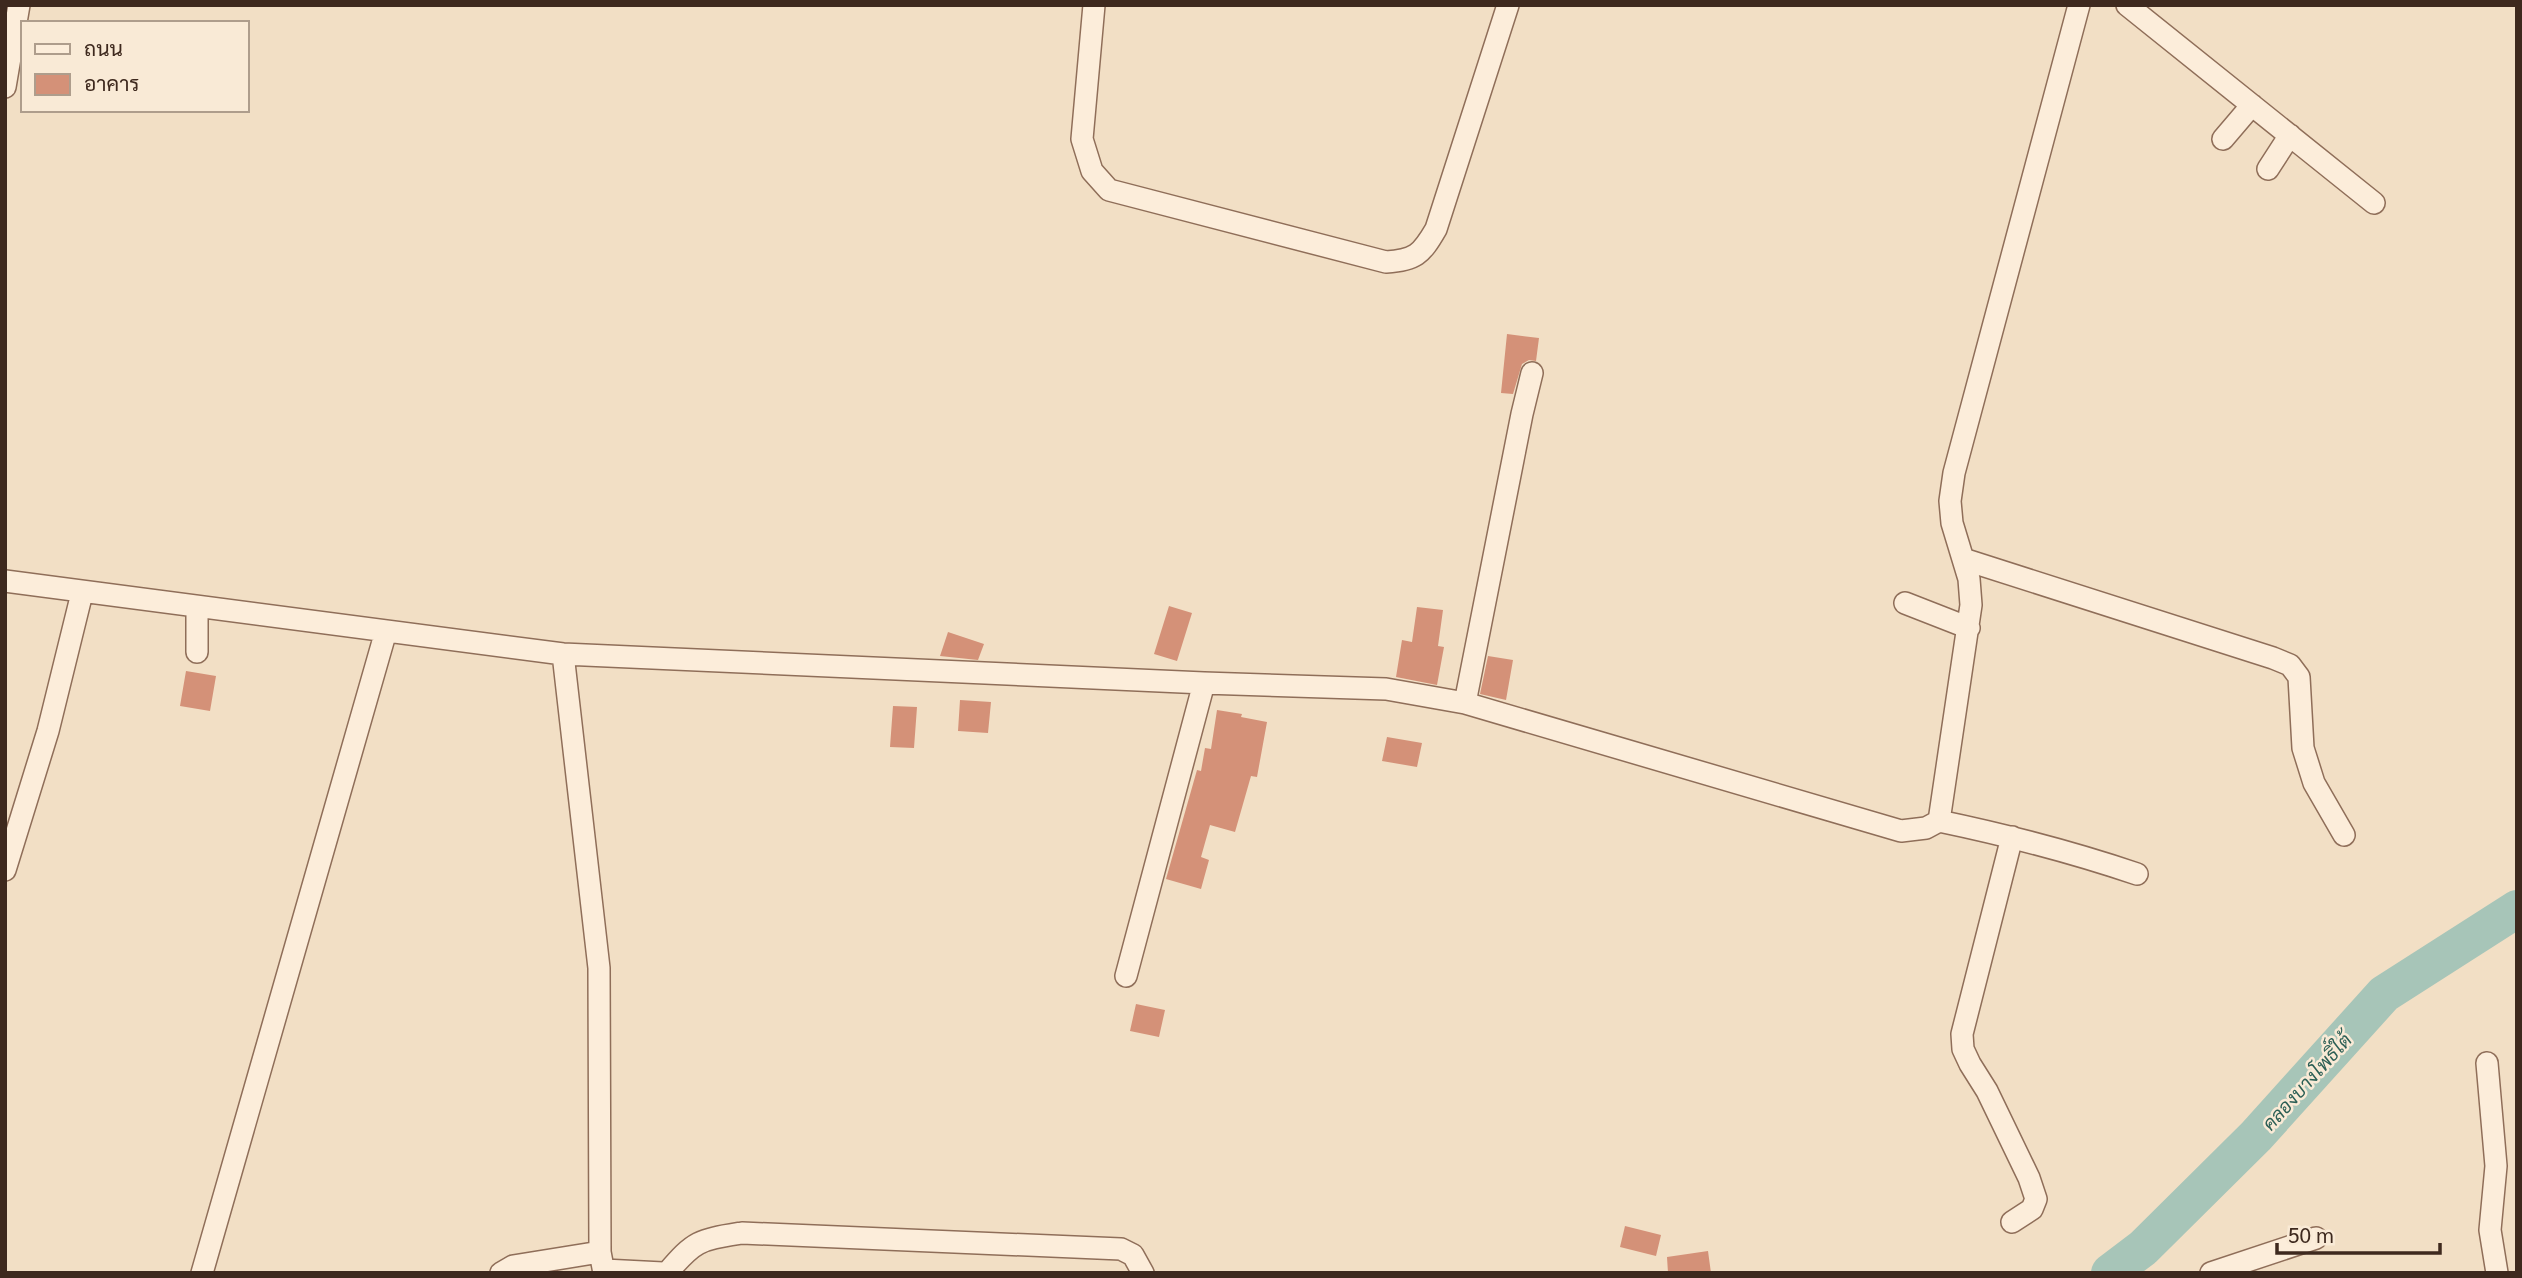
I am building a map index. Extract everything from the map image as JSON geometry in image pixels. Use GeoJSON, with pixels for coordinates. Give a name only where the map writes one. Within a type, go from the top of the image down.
{"type":"FeatureCollection","features":[{"type":"Feature","properties":{"kind":"street"},"geometry":{"type":"LineString","coordinates":[[5,87],[19,5]]}},
{"type":"Feature","properties":{"kind":"street"},"geometry":{"type":"LineString","coordinates":[[1094,5],[1082,139],[1092,171],[1109,190],[1386,262],[1408,260],[1424,249],[1436,229],[1508,5]]}},
{"type":"Feature","properties":{"kind":"street"},"geometry":{"type":"LineString","coordinates":[[1939,821],[1971,605],[1969,579],[1952,523],[1950,501],[1954,473],[2079,5]]}},
{"type":"Feature","properties":{"kind":"street"},"geometry":{"type":"LineString","coordinates":[[2127,5],[2374,203]]}},
{"type":"Feature","properties":{"kind":"street"},"geometry":{"type":"LineString","coordinates":[[2223,139],[2252,105]]}},
{"type":"Feature","properties":{"kind":"street"},"geometry":{"type":"LineString","coordinates":[[2268,169],[2290,135]]}},
{"type":"Feature","properties":{"kind":"street"},"geometry":{"type":"LineString","coordinates":[[1465,703],[1532,373]]}},
{"type":"Feature","properties":{"kind":"street"},"geometry":{"type":"LineString","coordinates":[[1963,559],[2290,665],[2299,677],[2303,748],[2314,783],[2344,835]]}},
{"type":"Feature","properties":{"kind":"street"},"geometry":{"type":"LineString","coordinates":[[5,581],[563,654],[1386,689],[1465,703],[1900,831],[1927,828],[1939,821],[2078,854],[2137,874]]}},
{"type":"Feature","properties":{"kind":"street"},"geometry":{"type":"LineString","coordinates":[[5,870],[48,731],[82,593]]}},
{"type":"Feature","properties":{"kind":"street"},"geometry":{"type":"LineString","coordinates":[[1905,603],[1969,628]]}},
{"type":"Feature","properties":{"kind":"street"},"geometry":{"type":"LineString","coordinates":[[197,607],[197,652]]}},
{"type":"Feature","properties":{"kind":"street"},"geometry":{"type":"LineString","coordinates":[[202,1273],[386,631]]}},
{"type":"Feature","properties":{"kind":"street"},"geometry":{"type":"LineString","coordinates":[[563,654],[599,968],[602,1265]]}},
{"type":"Feature","properties":{"kind":"street"},"geometry":{"type":"LineString","coordinates":[[1126,976],[1204,683]]}},
{"type":"Feature","properties":{"kind":"street"},"geometry":{"type":"LineString","coordinates":[[2012,837],[1962,1034],[1963,1049],[1987,1091],[2029,1178],[2036,1199],[2032,1209],[2012,1222]]}},
{"type":"Feature","properties":{"kind":"street"},"geometry":{"type":"LineString","coordinates":[[2487,1063],[2496,1166],[2490,1230],[2497,1273]]}},
{"type":"Feature","properties":{"kind":"street"},"geometry":{"type":"LineString","coordinates":[[501,1273],[513,1266],[602,1265],[665,1273],[689,1247],[710,1238],[742,1233],[1121,1249],[1133,1255],[1143,1273]]}},
{"type":"Feature","properties":{"kind":"street"},"geometry":{"type":"LineString","coordinates":[[2211,1273],[2316,1238]]}},
{"type":"Feature","properties":{"kind":"building"},"geometry":{"type":"Polygon","coordinates":[[[1507,334],[1539,338],[1536,361],[1529,360],[1522,364],[1513,394],[1501,393],[1507,334]]]}},
{"type":"Feature","properties":{"kind":"building"},"geometry":{"type":"Polygon","coordinates":[[[1169,606],[1192,613],[1177,661],[1154,654],[1169,606]]]}},
{"type":"Feature","properties":{"kind":"building"},"geometry":{"type":"Polygon","coordinates":[[[1417,607],[1443,610],[1438,646],[1444,647],[1437,685],[1396,677],[1402,640],[1412,642],[1417,607]]]}},
{"type":"Feature","properties":{"kind":"building"},"geometry":{"type":"Polygon","coordinates":[[[948,632],[984,644],[978,660],[940,656],[948,632]]]}},
{"type":"Feature","properties":{"kind":"building"},"geometry":{"type":"Polygon","coordinates":[[[1488,656],[1513,660],[1506,700],[1480,694],[1488,656]]]}},
{"type":"Feature","properties":{"kind":"building"},"geometry":{"type":"Polygon","coordinates":[[[186,671],[216,676],[210,711],[180,706],[186,671]]]}},
{"type":"Feature","properties":{"kind":"building"},"geometry":{"type":"Polygon","coordinates":[[[960,700],[991,702],[988,733],[958,731],[960,700]]]}},
{"type":"Feature","properties":{"kind":"building"},"geometry":{"type":"Polygon","coordinates":[[[893,706],[917,707],[914,748],[890,747],[893,706]]]}},
{"type":"Feature","properties":{"kind":"building"},"geometry":{"type":"Polygon","coordinates":[[[1217,710],[1267,722],[1257,777],[1251,776],[1235,832],[1210,825],[1201,857],[1209,860],[1201,889],[1166,879],[1197,770],[1201,771],[1205,748],[1211,749],[1217,710]]]}},
{"type":"Feature","properties":{"kind":"building"},"geometry":{"type":"Polygon","coordinates":[[[1387,737],[1422,743],[1417,767],[1382,761],[1387,737]]]}},
{"type":"Feature","properties":{"kind":"building"},"geometry":{"type":"Polygon","coordinates":[[[1136,1004],[1165,1010],[1159,1037],[1130,1031],[1136,1004]]]}},
{"type":"Feature","properties":{"kind":"building"},"geometry":{"type":"Polygon","coordinates":[[[1625,1226],[1661,1235],[1656,1256],[1620,1247],[1625,1226]]]}},
{"type":"Feature","properties":{"kind":"building"},"geometry":{"type":"Polygon","coordinates":[[[1708,1251],[1711,1273],[1668,1273],[1667,1257],[1708,1251]]]}},
{"type":"Feature","properties":{"kind":"waterway","name":"คลองบางโพธิ์ใต้"},"geometry":{"type":"LineString","coordinates":[[2110,1273],[2143,1248],[2256,1136],[2384,994],[2517,909]]}}]}
